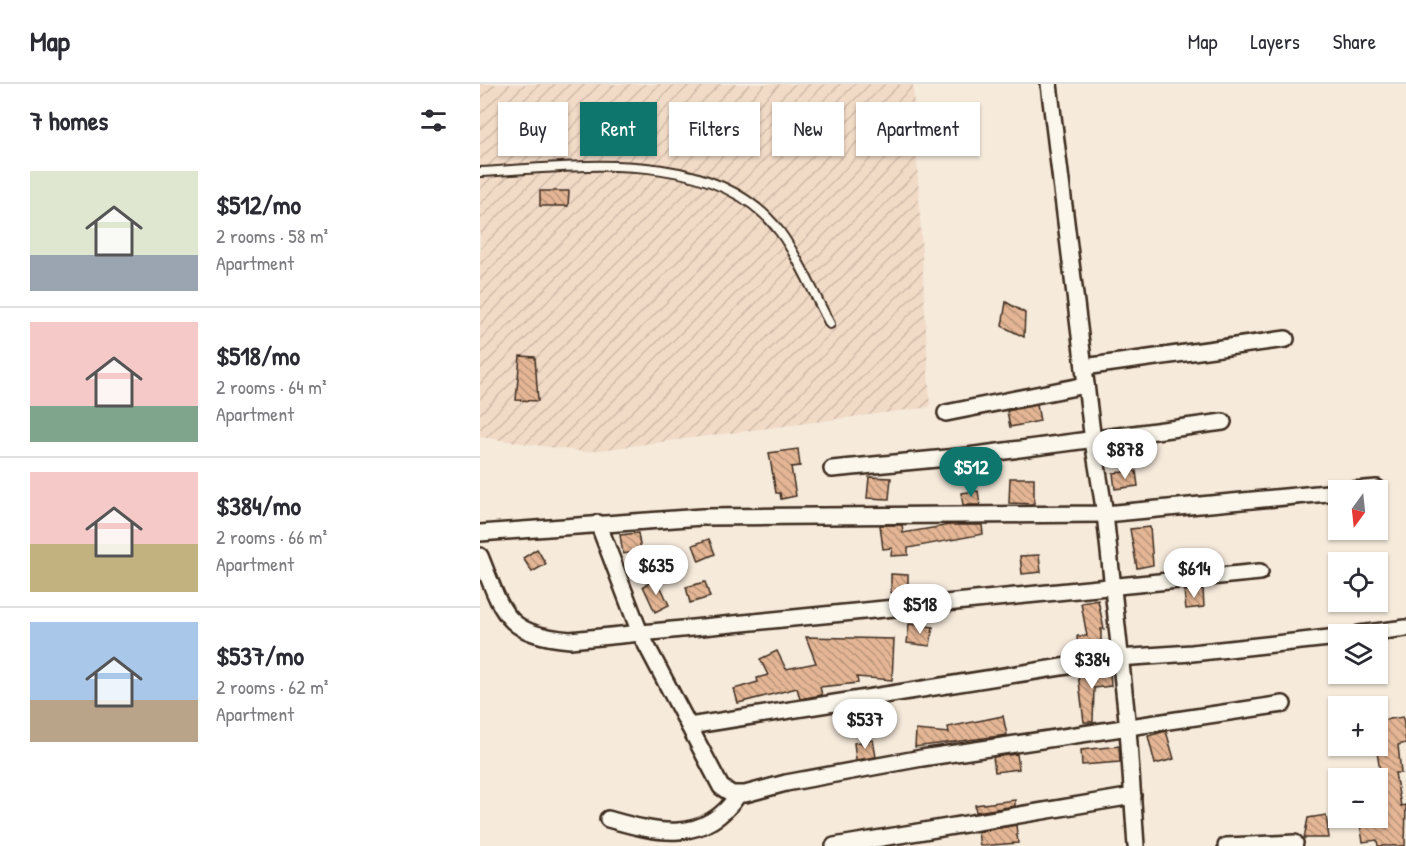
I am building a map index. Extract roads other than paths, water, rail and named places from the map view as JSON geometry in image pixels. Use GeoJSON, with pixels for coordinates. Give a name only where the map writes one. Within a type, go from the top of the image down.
{"type":"FeatureCollection","features":[{"type":"Feature","properties":{"kind":"street"},"geometry":{"type":"LineString","coordinates":[[1049,84],[1093,441],[1105,514],[1128,729],[1136,846]]}},
{"type":"Feature","properties":{"kind":"street"},"geometry":{"type":"LineString","coordinates":[[1084,368],[1286,339]]}},
{"type":"Feature","properties":{"kind":"street"},"geometry":{"type":"LineString","coordinates":[[946,413],[1086,385]]}},
{"type":"Feature","properties":{"kind":"street"},"geometry":{"type":"LineString","coordinates":[[832,469],[1093,441],[1223,422]]}},
{"type":"Feature","properties":{"kind":"street"},"geometry":{"type":"LineString","coordinates":[[480,533],[598,523],[702,518],[1105,514],[1328,493]]}},
{"type":"Feature","properties":{"kind":"street"},"geometry":{"type":"LineString","coordinates":[[598,523],[640,633],[721,787],[738,795]]}},
{"type":"Feature","properties":{"kind":"street"},"geometry":{"type":"LineString","coordinates":[[480,556],[500,605],[512,623],[530,634],[570,640],[1260,572]]}},
{"type":"Feature","properties":{"kind":"street"},"geometry":{"type":"LineString","coordinates":[[1388,630],[1406,628]]}},
{"type":"Feature","properties":{"kind":"street"},"geometry":{"type":"LineString","coordinates":[[689,726],[1119,658],[1192,653],[1328,638]]}},
{"type":"Feature","properties":{"kind":"street"},"geometry":{"type":"LineString","coordinates":[[608,819],[640,828],[677,833],[693,829],[714,818],[738,795],[922,758],[1283,704]]}},
{"type":"Feature","properties":{"kind":"street"},"geometry":{"type":"LineString","coordinates":[[834,846],[1133,796]]}},
{"type":"Feature","properties":{"kind":"street"},"geometry":{"type":"LineString","coordinates":[[1226,846],[1296,843]]}},
{"type":"Feature","properties":{"kind":"lane"},"geometry":{"type":"LineString","coordinates":[[480,172],[585,166],[664,170],[702,178],[734,190],[756,206],[781,232],[830,324]]}}]}
